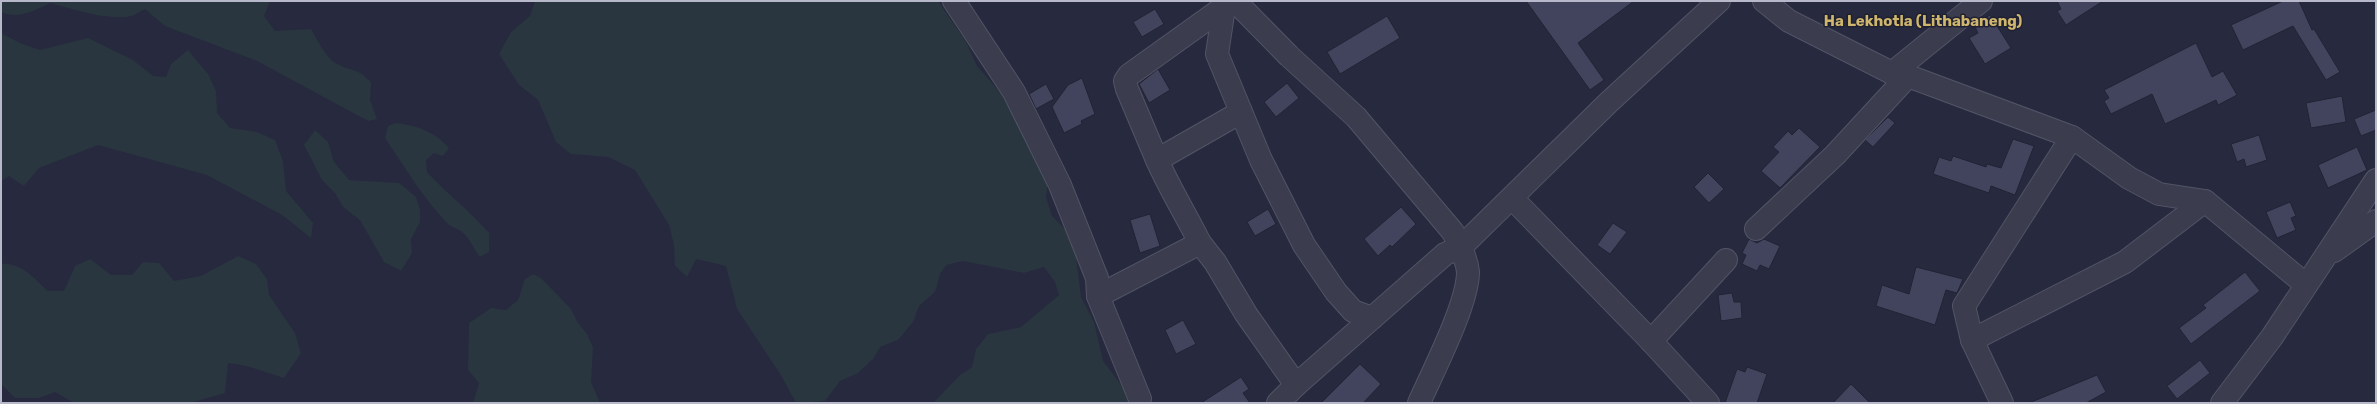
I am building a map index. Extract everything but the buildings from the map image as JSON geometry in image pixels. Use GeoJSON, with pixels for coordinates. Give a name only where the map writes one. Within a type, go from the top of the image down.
{"type":"FeatureCollection","features":[{"type":"Feature","properties":{"kind":"street"},"geometry":{"type":"LineString","coordinates":[[954,1],[1014,92],[1060,185],[1097,278],[1098,296],[1140,399]]}},
{"type":"Feature","properties":{"kind":"street"},"geometry":{"type":"LineString","coordinates":[[1278,403],[1296,385],[1445,254],[1461,247],[1610,102],[1719,1]]}},
{"type":"Feature","properties":{"kind":"street"},"geometry":{"type":"LineString","coordinates":[[1764,1],[1789,21],[1900,74],[2072,137],[2129,178],[2159,194],[2205,201],[2305,284]]}},
{"type":"Feature","properties":{"kind":"street"},"geometry":{"type":"LineString","coordinates":[[1756,229],[1835,154],[1900,74],[1981,1]]}},
{"type":"Feature","properties":{"kind":"street"},"geometry":{"type":"LineString","coordinates":[[1228,3],[1217,54],[1261,160],[1304,245],[1336,292],[1353,311],[1372,318]]}},
{"type":"Feature","properties":{"kind":"street"},"geometry":{"type":"LineString","coordinates":[[1228,3],[1130,75],[1125,81],[1127,90],[1168,185],[1181,205],[1200,243],[1215,262],[1246,314],[1296,385]]}},
{"type":"Feature","properties":{"kind":"street"},"geometry":{"type":"LineString","coordinates":[[1228,3],[1356,117],[1453,232],[1461,247],[1468,270],[1466,292],[1419,403]]}},
{"type":"Feature","properties":{"kind":"street"},"geometry":{"type":"LineString","coordinates":[[1157,160],[1241,112]]}},
{"type":"Feature","properties":{"kind":"street"},"geometry":{"type":"LineString","coordinates":[[2002,403],[1972,340],[1964,306],[2072,137]]}},
{"type":"Feature","properties":{"kind":"street"},"geometry":{"type":"LineString","coordinates":[[2222,403],[2272,337],[2305,284],[2376,180]]}},
{"type":"Feature","properties":{"kind":"street"},"geometry":{"type":"LineString","coordinates":[[1512,198],[1651,341],[1708,403]]}},
{"type":"Feature","properties":{"kind":"street"},"geometry":{"type":"LineString","coordinates":[[1972,340],[2124,262],[2205,201]]}},
{"type":"Feature","properties":{"kind":"street"},"geometry":{"type":"LineString","coordinates":[[2323,258],[2376,222]]}},
{"type":"Feature","properties":{"kind":"street"},"geometry":{"type":"LineString","coordinates":[[1098,296],[1200,243]]}},
{"type":"Feature","properties":{"kind":"street"},"geometry":{"type":"LineString","coordinates":[[1651,341],[1726,260]]}},
{"type":"Feature","properties":{"kind":"shaded area"},"geometry":{"type":"Polygon","coordinates":[[[1,1],[270,1],[264,16],[275,31],[311,29],[330,59],[345,68],[362,74],[371,83],[370,100],[377,119],[368,121],[257,61],[165,26],[145,9],[131,16],[112,17],[91,14],[51,3],[33,11],[20,15],[14,15],[1,12],[1,1]]]}},
{"type":"Feature","properties":{"kind":"shaded area"},"geometry":{"type":"Polygon","coordinates":[[[535,1],[938,1],[966,42],[977,66],[1005,98],[1048,180],[1046,197],[1052,216],[1065,229],[1075,248],[1081,297],[1094,322],[1103,361],[1131,398],[1129,403],[933,403],[959,376],[972,367],[976,349],[988,334],[1021,327],[1059,295],[1055,282],[1044,267],[1024,273],[963,261],[946,265],[940,274],[935,292],[919,306],[913,322],[898,340],[880,347],[873,359],[858,373],[840,381],[825,401],[796,403],[782,377],[737,309],[726,266],[696,259],[687,277],[675,266],[674,245],[669,225],[635,170],[608,157],[571,154],[556,142],[538,100],[519,85],[499,54],[511,32],[530,16],[535,1]]]}},
{"type":"Feature","properties":{"kind":"shaded area"},"geometry":{"type":"Polygon","coordinates":[[[1,33],[20,43],[40,50],[88,38],[133,60],[153,76],[166,77],[171,64],[188,50],[208,74],[216,91],[217,113],[230,128],[257,132],[275,140],[283,161],[286,191],[313,223],[311,238],[282,215],[207,175],[98,145],[39,168],[24,186],[9,176],[1,181],[1,33]]]}},
{"type":"Feature","properties":{"kind":"shaded area"},"geometry":{"type":"Polygon","coordinates":[[[396,123],[425,130],[437,137],[449,148],[443,156],[434,153],[426,160],[427,172],[489,233],[489,252],[480,257],[467,237],[447,223],[422,193],[385,138],[388,126],[396,123]]]}},
{"type":"Feature","properties":{"kind":"shaded area"},"geometry":{"type":"Polygon","coordinates":[[[315,130],[328,142],[334,162],[349,180],[399,183],[416,197],[420,210],[420,222],[411,239],[412,253],[401,271],[384,262],[360,220],[343,207],[335,193],[322,180],[304,145],[315,130]]]}},
{"type":"Feature","properties":{"kind":"shaded area"},"geometry":{"type":"Polygon","coordinates":[[[238,256],[256,264],[267,279],[269,295],[295,333],[301,353],[284,378],[250,367],[228,363],[225,393],[190,403],[74,403],[55,392],[39,398],[15,398],[2,385],[1,264],[8,264],[21,268],[32,276],[47,291],[64,291],[75,266],[90,259],[111,275],[132,275],[143,262],[159,263],[174,281],[201,276],[238,256]]]}},
{"type":"Feature","properties":{"kind":"shaded area"},"geometry":{"type":"Polygon","coordinates":[[[533,274],[541,278],[571,309],[578,323],[587,334],[593,347],[591,382],[600,403],[473,403],[479,383],[468,370],[469,323],[491,308],[506,310],[518,300],[525,279],[533,274]]]}},
{"type":"Feature","properties":{"kind":"district","name":"Ha Lekhotla (Lithabaneng)"},"geometry":{"type":"Point","coordinates":[1923,21]}}]}
